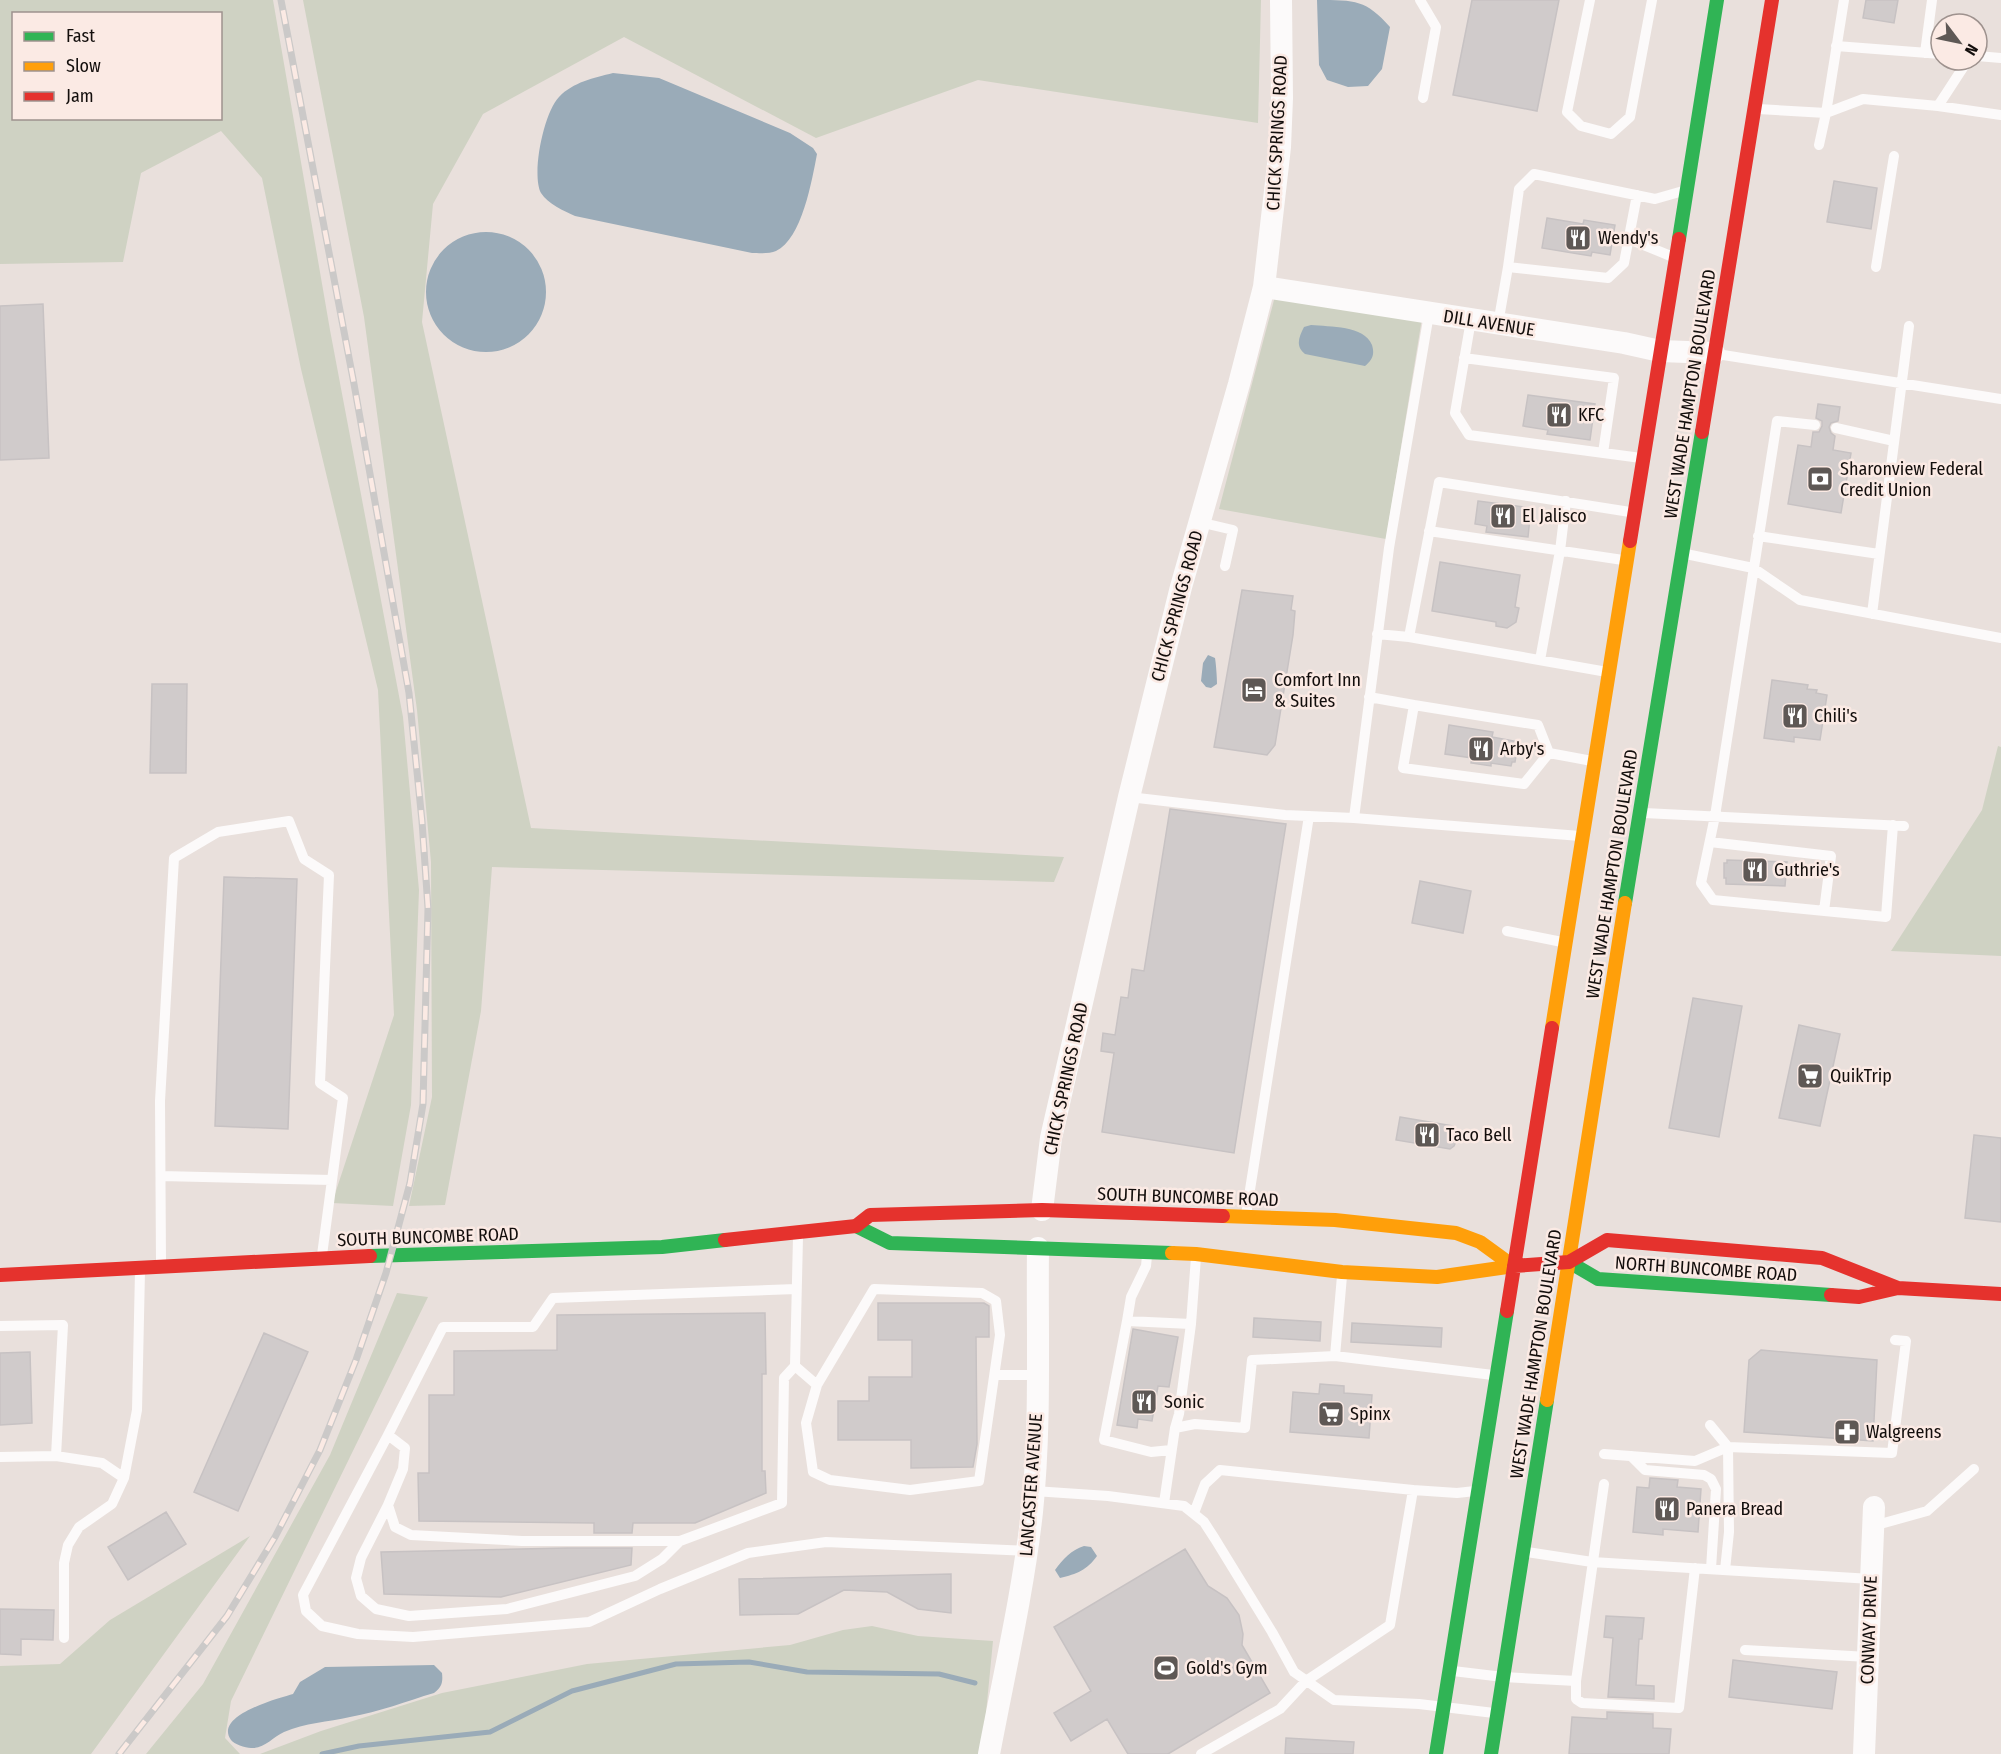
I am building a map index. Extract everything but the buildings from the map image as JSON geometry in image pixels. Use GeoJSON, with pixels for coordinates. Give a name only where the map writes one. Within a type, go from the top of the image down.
{"type":"FeatureCollection","features":[{"type":"Feature","properties":{"kind":"main road","name":"WEST WADE HAMPTON BOULEVARD"},"geometry":{"type":"LineString","coordinates":[[1436,1754],[1717,0]]}},
{"type":"Feature","properties":{"kind":"main road","name":"WEST WADE HAMPTON BOULEVARD"},"geometry":{"type":"LineString","coordinates":[[1491,1754],[1614,969],[1772,0]]}},
{"type":"Feature","properties":{"kind":"main road","name":"SOUTH BUNCOMBE ROAD"},"geometry":{"type":"LineString","coordinates":[[0,1275],[326,1258],[662,1247],[856,1226],[870,1215],[1042,1210],[1335,1221],[1456,1233],[1480,1242],[1513,1266]]}},
{"type":"Feature","properties":{"kind":"main road"},"geometry":{"type":"LineString","coordinates":[[856,1226],[890,1243],[1196,1254],[1342,1272],[1437,1277],[1513,1266],[1569,1262]]}},
{"type":"Feature","properties":{"kind":"main road","name":"NORTH BUNCOMBE ROAD"},"geometry":{"type":"LineString","coordinates":[[1898,1288],[1822,1258],[1772,1253],[1607,1240],[1569,1262],[1598,1279],[1610,1280],[1858,1297],[1898,1288],[2001,1294]]}},
{"type":"Feature","properties":{"kind":"street","name":"CHICK SPRINGS ROAD"},"geometry":{"type":"LineString","coordinates":[[1042,1210],[1051,1138],[1129,797],[1181,587],[1239,384],[1263,287],[1280,147],[1281,0]]}},
{"type":"Feature","properties":{"kind":"street","name":"DILL AVENUE"},"geometry":{"type":"LineString","coordinates":[[1263,287],[1624,343],[1660,351],[1714,353]]}},
{"type":"Feature","properties":{"kind":"street","name":"LANCASTER AVENUE"},"geometry":{"type":"LineString","coordinates":[[989,1754],[1027,1551],[1034,1491],[1038,1248]]}},
{"type":"Feature","properties":{"kind":"street","name":"CONWAY DRIVE"},"geometry":{"type":"LineString","coordinates":[[1864,1754],[1873,1516]]}},
{"type":"Feature","properties":{"kind":"lane"},"geometry":{"type":"LineString","coordinates":[[1420,0],[1436,27],[1423,98]]}},
{"type":"Feature","properties":{"kind":"lane"},"geometry":{"type":"LineString","coordinates":[[1590,0],[1567,111],[1581,126],[1611,134],[1630,117],[1652,0]]}},
{"type":"Feature","properties":{"kind":"lane"},"geometry":{"type":"LineString","coordinates":[[1819,145],[1844,0]]}},
{"type":"Feature","properties":{"kind":"lane"},"geometry":{"type":"LineString","coordinates":[[1925,53],[1932,0]]}},
{"type":"Feature","properties":{"kind":"lane"},"geometry":{"type":"LineString","coordinates":[[1836,46],[1929,53]]}},
{"type":"Feature","properties":{"kind":"lane"},"geometry":{"type":"LineString","coordinates":[[1938,106],[1960,72]]}},
{"type":"Feature","properties":{"kind":"lane"},"geometry":{"type":"LineString","coordinates":[[1754,108],[1826,113],[1863,99],[2001,115]]}},
{"type":"Feature","properties":{"kind":"lane"},"geometry":{"type":"LineString","coordinates":[[1876,267],[1894,156]]}},
{"type":"Feature","properties":{"kind":"lane"},"geometry":{"type":"LineString","coordinates":[[1498,324],[1519,189],[1534,174],[1655,199],[1686,190]]}},
{"type":"Feature","properties":{"kind":"lane"},"geometry":{"type":"LineString","coordinates":[[1508,267],[1608,278],[1624,263],[1638,195]]}},
{"type":"Feature","properties":{"kind":"lane"},"geometry":{"type":"LineString","coordinates":[[1629,239],[1675,258]]}},
{"type":"Feature","properties":{"kind":"lane"},"geometry":{"type":"LineString","coordinates":[[1354,818],[1389,548],[1429,314]]}},
{"type":"Feature","properties":{"kind":"lane"},"geometry":{"type":"LineString","coordinates":[[1471,320],[1455,413],[1469,435],[1643,458]]}},
{"type":"Feature","properties":{"kind":"lane"},"geometry":{"type":"LineString","coordinates":[[1872,614],[1909,326]]}},
{"type":"Feature","properties":{"kind":"lane"},"geometry":{"type":"LineString","coordinates":[[1714,353],[2001,399]]}},
{"type":"Feature","properties":{"kind":"lane"},"geometry":{"type":"LineString","coordinates":[[1464,358],[1614,378],[1603,453]]}},
{"type":"Feature","properties":{"kind":"lane"},"geometry":{"type":"LineString","coordinates":[[1641,813],[1715,816],[1899,826],[1886,917],[1713,900],[1701,883],[1715,816],[1777,421],[1815,425]]}},
{"type":"Feature","properties":{"kind":"lane"},"geometry":{"type":"LineString","coordinates":[[1836,428],[1894,441]]}},
{"type":"Feature","properties":{"kind":"lane"},"geometry":{"type":"LineString","coordinates":[[1409,637],[1439,482],[1634,512]]}},
{"type":"Feature","properties":{"kind":"lane"},"geometry":{"type":"LineString","coordinates":[[1540,660],[1560,551],[1566,501]]}},
{"type":"Feature","properties":{"kind":"lane"},"geometry":{"type":"LineString","coordinates":[[1199,522],[1233,530],[1225,566]]}},
{"type":"Feature","properties":{"kind":"lane"},"geometry":{"type":"LineString","coordinates":[[1430,531],[1627,560]]}},
{"type":"Feature","properties":{"kind":"lane"},"geometry":{"type":"LineString","coordinates":[[1758,536],[1879,554]]}},
{"type":"Feature","properties":{"kind":"lane"},"geometry":{"type":"LineString","coordinates":[[1683,553],[1753,567],[1800,600],[2001,638]]}},
{"type":"Feature","properties":{"kind":"lane"},"geometry":{"type":"LineString","coordinates":[[1377,634],[1409,637],[1609,673]]}},
{"type":"Feature","properties":{"kind":"lane"},"geometry":{"type":"LineString","coordinates":[[1369,697],[1538,725],[1549,753]]}},
{"type":"Feature","properties":{"kind":"lane"},"geometry":{"type":"LineString","coordinates":[[1414,705],[1403,768],[1524,784],[1549,753]]}},
{"type":"Feature","properties":{"kind":"lane"},"geometry":{"type":"LineString","coordinates":[[1549,753],[1595,761]]}},
{"type":"Feature","properties":{"kind":"lane"},"geometry":{"type":"LineString","coordinates":[[1129,797],[1309,816],[1583,837]]}},
{"type":"Feature","properties":{"kind":"lane"},"geometry":{"type":"LineString","coordinates":[[1246,1218],[1309,816]]}},
{"type":"Feature","properties":{"kind":"lane"},"geometry":{"type":"LineString","coordinates":[[161,1266],[160,1101],[174,858],[218,832],[289,820],[304,859],[329,875],[320,1083],[343,1098],[332,1180],[326,1258]]}},
{"type":"Feature","properties":{"kind":"lane"},"geometry":{"type":"LineString","coordinates":[[1710,842],[1831,856],[1824,911]]}},
{"type":"Feature","properties":{"kind":"lane"},"geometry":{"type":"LineString","coordinates":[[1507,931],[1566,943]]}},
{"type":"Feature","properties":{"kind":"lane"},"geometry":{"type":"LineString","coordinates":[[161,1176],[332,1180]]}},
{"type":"Feature","properties":{"kind":"lane"},"geometry":{"type":"LineString","coordinates":[[388,1505],[395,1527],[411,1535],[522,1541],[680,1541],[782,1503],[783,1378],[795,1366],[798,1233]]}},
{"type":"Feature","properties":{"kind":"lane"},"geometry":{"type":"LineString","coordinates":[[1148,1252],[1146,1266],[1131,1297],[1104,1440],[1151,1452],[1171,1450]]}},
{"type":"Feature","properties":{"kind":"lane"},"geometry":{"type":"LineString","coordinates":[[1164,1503],[1191,1324],[1196,1254]]}},
{"type":"Feature","properties":{"kind":"lane"},"geometry":{"type":"LineString","coordinates":[[64,1638],[64,1563],[68,1545],[79,1527],[112,1504],[124,1478],[137,1410],[140,1267]]}},
{"type":"Feature","properties":{"kind":"lane"},"geometry":{"type":"LineString","coordinates":[[1335,1356],[1342,1272]]}},
{"type":"Feature","properties":{"kind":"lane"},"geometry":{"type":"LineString","coordinates":[[874,1289],[982,1293],[996,1301],[1000,1335],[979,1481],[910,1490],[830,1480],[813,1472],[806,1423],[817,1385],[874,1289]]}},
{"type":"Feature","properties":{"kind":"lane"},"geometry":{"type":"LineString","coordinates":[[796,1290],[553,1298],[533,1327],[443,1327],[303,1594],[306,1611],[322,1626],[358,1634],[413,1636],[589,1622],[660,1589],[748,1553],[826,1542],[1027,1551]]}},
{"type":"Feature","properties":{"kind":"lane"},"geometry":{"type":"LineString","coordinates":[[1127,1321],[1191,1324]]}},
{"type":"Feature","properties":{"kind":"lane"},"geometry":{"type":"LineString","coordinates":[[0,1326],[63,1325],[56,1456]]}},
{"type":"Feature","properties":{"kind":"lane"},"geometry":{"type":"LineString","coordinates":[[1604,1454],[1695,1461],[1728,1447],[1892,1453],[1900,1341]]}},
{"type":"Feature","properties":{"kind":"lane"},"geometry":{"type":"LineString","coordinates":[[1174,1428],[1195,1424],[1245,1428],[1252,1360],[1335,1356],[1496,1375]]}},
{"type":"Feature","properties":{"kind":"lane"},"geometry":{"type":"LineString","coordinates":[[795,1366],[817,1385]]}},
{"type":"Feature","properties":{"kind":"lane"},"geometry":{"type":"LineString","coordinates":[[995,1375],[1037,1375]]}},
{"type":"Feature","properties":{"kind":"lane"},"geometry":{"type":"LineString","coordinates":[[1710,1425],[1728,1447],[1729,1532],[1725,1570]]}},
{"type":"Feature","properties":{"kind":"lane"},"geometry":{"type":"LineString","coordinates":[[388,1435],[405,1448],[403,1469],[361,1558],[356,1578],[361,1596],[376,1608],[409,1616],[507,1609],[634,1576],[662,1559],[680,1541]]}},
{"type":"Feature","properties":{"kind":"lane"},"geometry":{"type":"LineString","coordinates":[[0,1457],[56,1456],[102,1463],[124,1478]]}},
{"type":"Feature","properties":{"kind":"lane"},"geometry":{"type":"LineString","coordinates":[[1630,1456],[1646,1470],[1704,1475],[1711,1479],[1716,1490],[1711,1569]]}},
{"type":"Feature","properties":{"kind":"lane"},"geometry":{"type":"LineString","coordinates":[[1873,1516],[1927,1511],[1974,1469]]}},
{"type":"Feature","properties":{"kind":"lane"},"geometry":{"type":"LineString","coordinates":[[1194,1513],[1205,1484],[1220,1470],[1413,1490],[1457,1493],[1478,1491]]}},
{"type":"Feature","properties":{"kind":"lane"},"geometry":{"type":"LineString","coordinates":[[1604,1484],[1576,1681],[1576,1699],[1582,1703],[1679,1708],[1695,1568]]}},
{"type":"Feature","properties":{"kind":"lane"},"geometry":{"type":"LineString","coordinates":[[1201,1754],[1280,1709],[1306,1681],[1390,1625],[1413,1490]]}},
{"type":"Feature","properties":{"kind":"lane"},"geometry":{"type":"LineString","coordinates":[[1034,1491],[1108,1496],[1184,1506],[1204,1522],[1294,1672],[1334,1700],[1498,1713]]}},
{"type":"Feature","properties":{"kind":"lane"},"geometry":{"type":"LineString","coordinates":[[1524,1551],[1592,1562],[1871,1579]]}},
{"type":"Feature","properties":{"kind":"lane"},"geometry":{"type":"LineString","coordinates":[[1745,1650],[1868,1657]]}},
{"type":"Feature","properties":{"kind":"lane"},"geometry":{"type":"LineString","coordinates":[[1449,1670],[1503,1677],[1576,1681]]}},
{"type":"Feature","properties":{"kind":"shaded area"},"geometry":{"type":"Polygon","coordinates":[[[0,0],[273,0],[330,330],[403,717],[419,890],[411,1105],[393,1206],[332,1203],[394,1015],[378,690],[301,369],[262,178],[221,131],[141,173],[123,262],[0,264],[0,0]]]}},
{"type":"Feature","properties":{"kind":"shaded area"},"geometry":{"type":"Polygon","coordinates":[[[303,0],[1261,0],[1258,123],[978,80],[816,138],[624,37],[483,114],[433,204],[422,322],[531,828],[1064,857],[1054,882],[492,867],[481,1011],[445,1205],[409,1206],[432,1097],[431,862],[417,710],[364,317],[303,0]]]}},
{"type":"Feature","properties":{"kind":"shaded area"},"geometry":{"type":"Polygon","coordinates":[[[1279,281],[1424,306],[1386,539],[1219,509],[1279,281]]]}},
{"type":"Feature","properties":{"kind":"shaded area"},"geometry":{"type":"Polygon","coordinates":[[[1998,746],[2001,747],[2001,956],[1891,951],[1982,810],[1998,746]]]}},
{"type":"Feature","properties":{"kind":"shaded area"},"geometry":{"type":"Polygon","coordinates":[[[397,1293],[428,1297],[231,1701],[225,1738],[240,1754],[146,1754],[203,1684],[330,1455],[397,1293]]]}},
{"type":"Feature","properties":{"kind":"shaded area"},"geometry":{"type":"Polygon","coordinates":[[[250,1536],[91,1754],[0,1754],[0,1666],[60,1664],[110,1620],[250,1536]]]}},
{"type":"Feature","properties":{"kind":"shaded area"},"geometry":{"type":"Polygon","coordinates":[[[872,1626],[918,1636],[993,1641],[982,1754],[260,1754],[321,1731],[442,1693],[587,1664],[790,1645],[843,1630],[872,1626]]]}},
{"type":"Feature","properties":{"kind":"water"},"geometry":{"type":"Polygon","coordinates":[[[1317,0],[1359,3],[1374,11],[1390,27],[1382,69],[1368,86],[1348,87],[1327,80],[1319,65],[1317,0]]]}},
{"type":"Feature","properties":{"kind":"water"},"geometry":{"type":"Polygon","coordinates":[[[613,73],[659,78],[790,133],[813,148],[817,154],[809,193],[799,222],[785,244],[774,252],[752,253],[575,216],[548,201],[541,193],[537,172],[548,116],[559,97],[577,84],[613,73]]]}},
{"type":"Feature","properties":{"kind":"water"},"geometry":{"type":"Polygon","coordinates":[[[486,232],[509,237],[528,250],[541,269],[546,292],[541,315],[528,334],[509,347],[486,352],[463,347],[444,334],[431,315],[426,292],[431,269],[444,250],[463,237],[486,232]]]}},
{"type":"Feature","properties":{"kind":"water"},"geometry":{"type":"Polygon","coordinates":[[[1311,325],[1346,328],[1362,334],[1372,345],[1371,359],[1365,366],[1305,354],[1300,348],[1299,338],[1304,327],[1311,325]]]}},
{"type":"Feature","properties":{"kind":"water"},"geometry":{"type":"Polygon","coordinates":[[[1208,655],[1215,658],[1216,667],[1217,684],[1211,688],[1206,687],[1201,681],[1203,663],[1208,655]]]}},
{"type":"Feature","properties":{"kind":"water"},"geometry":{"type":"Polygon","coordinates":[[[1084,1546],[1091,1547],[1097,1556],[1081,1571],[1060,1578],[1055,1570],[1058,1566],[1071,1552],[1084,1546]]]}},
{"type":"Feature","properties":{"kind":"water"},"geometry":{"type":"Polygon","coordinates":[[[434,1665],[442,1673],[442,1679],[434,1693],[372,1712],[292,1729],[256,1748],[243,1747],[231,1740],[228,1731],[231,1723],[239,1716],[250,1709],[293,1694],[300,1682],[325,1667],[434,1665]]]}},
{"type":"Feature","properties":{"kind":"waterway"},"geometry":{"type":"LineString","coordinates":[[322,1754],[359,1746],[490,1732],[572,1691],[676,1664],[749,1662],[807,1672],[939,1674],[975,1683]]}},
{"type":"Feature","properties":{"kind":"railway"},"geometry":{"type":"LineString","coordinates":[[119,1754],[227,1616],[275,1537],[320,1450],[356,1360],[386,1273],[410,1183],[423,1104],[428,908],[409,693],[354,384],[281,0]]}},
{"type":"Feature","properties":{"kind":"traffic: fast"},"geometry":{"type":"LineString","coordinates":[[1679,239],[1717,0]]}},
{"type":"Feature","properties":{"kind":"traffic: fast"},"geometry":{"type":"LineString","coordinates":[[1625,903],[1702,432]]}},
{"type":"Feature","properties":{"kind":"traffic: fast"},"geometry":{"type":"LineString","coordinates":[[856,1226],[890,1243],[1172,1253]]}},
{"type":"Feature","properties":{"kind":"traffic: fast"},"geometry":{"type":"LineString","coordinates":[[370,1256],[662,1247],[725,1240]]}},
{"type":"Feature","properties":{"kind":"traffic: fast"},"geometry":{"type":"LineString","coordinates":[[1569,1262],[1598,1279],[1831,1295]]}},
{"type":"Feature","properties":{"kind":"traffic: fast"},"geometry":{"type":"LineString","coordinates":[[1436,1754],[1507,1311]]}},
{"type":"Feature","properties":{"kind":"traffic: fast"},"geometry":{"type":"LineString","coordinates":[[1491,1754],[1547,1400]]}},
{"type":"Feature","properties":{"kind":"traffic: slow"},"geometry":{"type":"LineString","coordinates":[[1552,1028],[1630,541]]}},
{"type":"Feature","properties":{"kind":"traffic: slow"},"geometry":{"type":"LineString","coordinates":[[1547,1400],[1625,903]]}},
{"type":"Feature","properties":{"kind":"traffic: slow"},"geometry":{"type":"LineString","coordinates":[[1223,1216],[1335,1220],[1456,1233],[1480,1242],[1513,1266]]}},
{"type":"Feature","properties":{"kind":"traffic: slow"},"geometry":{"type":"LineString","coordinates":[[1172,1253],[1342,1272],[1437,1277],[1514,1266]]}},
{"type":"Feature","properties":{"kind":"traffic: jam"},"geometry":{"type":"LineString","coordinates":[[1702,432],[1772,0]]}},
{"type":"Feature","properties":{"kind":"traffic: jam"},"geometry":{"type":"LineString","coordinates":[[1630,541],[1679,239]]}},
{"type":"Feature","properties":{"kind":"traffic: jam"},"geometry":{"type":"LineString","coordinates":[[1507,1311],[1552,1028]]}},
{"type":"Feature","properties":{"kind":"traffic: jam"},"geometry":{"type":"LineString","coordinates":[[725,1240],[856,1226],[870,1215],[1042,1210],[1223,1216]]}},
{"type":"Feature","properties":{"kind":"traffic: jam"},"geometry":{"type":"LineString","coordinates":[[1514,1266],[1569,1262],[1607,1240],[1822,1258],[1898,1288]]}},
{"type":"Feature","properties":{"kind":"traffic: jam"},"geometry":{"type":"LineString","coordinates":[[0,1275],[370,1256]]}},
{"type":"Feature","properties":{"kind":"traffic: jam"},"geometry":{"type":"LineString","coordinates":[[1831,1295],[1859,1297],[1898,1288],[2001,1294]]}},
{"type":"Feature","properties":{"kind":"place","name":"Wendy's"},"geometry":{"type":"Point","coordinates":[1578,238]}},
{"type":"Feature","properties":{"kind":"place","name":"KFC"},"geometry":{"type":"Point","coordinates":[1559,415]}},
{"type":"Feature","properties":{"kind":"place","name":"Sharonview Federal Credit Union"},"geometry":{"type":"Point","coordinates":[1820,479]}},
{"type":"Feature","properties":{"kind":"place","name":"El Jalisco"},"geometry":{"type":"Point","coordinates":[1503,516]}},
{"type":"Feature","properties":{"kind":"place","name":"Comfort Inn & Suites"},"geometry":{"type":"Point","coordinates":[1254,690]}},
{"type":"Feature","properties":{"kind":"place","name":"Chili's"},"geometry":{"type":"Point","coordinates":[1795,716]}},
{"type":"Feature","properties":{"kind":"place","name":"Arby's"},"geometry":{"type":"Point","coordinates":[1481,749]}},
{"type":"Feature","properties":{"kind":"place","name":"Guthrie's"},"geometry":{"type":"Point","coordinates":[1755,870]}},
{"type":"Feature","properties":{"kind":"place","name":"QuikTrip"},"geometry":{"type":"Point","coordinates":[1810,1076]}},
{"type":"Feature","properties":{"kind":"place","name":"Taco Bell"},"geometry":{"type":"Point","coordinates":[1427,1135]}},
{"type":"Feature","properties":{"kind":"place","name":"Sonic"},"geometry":{"type":"Point","coordinates":[1144,1402]}},
{"type":"Feature","properties":{"kind":"place","name":"Spinx"},"geometry":{"type":"Point","coordinates":[1331,1414]}},
{"type":"Feature","properties":{"kind":"place","name":"Walgreens"},"geometry":{"type":"Point","coordinates":[1847,1432]}},
{"type":"Feature","properties":{"kind":"place","name":"Panera Bread"},"geometry":{"type":"Point","coordinates":[1667,1509]}},
{"type":"Feature","properties":{"kind":"place","name":"Gold's Gym"},"geometry":{"type":"Point","coordinates":[1166,1668]}}]}
